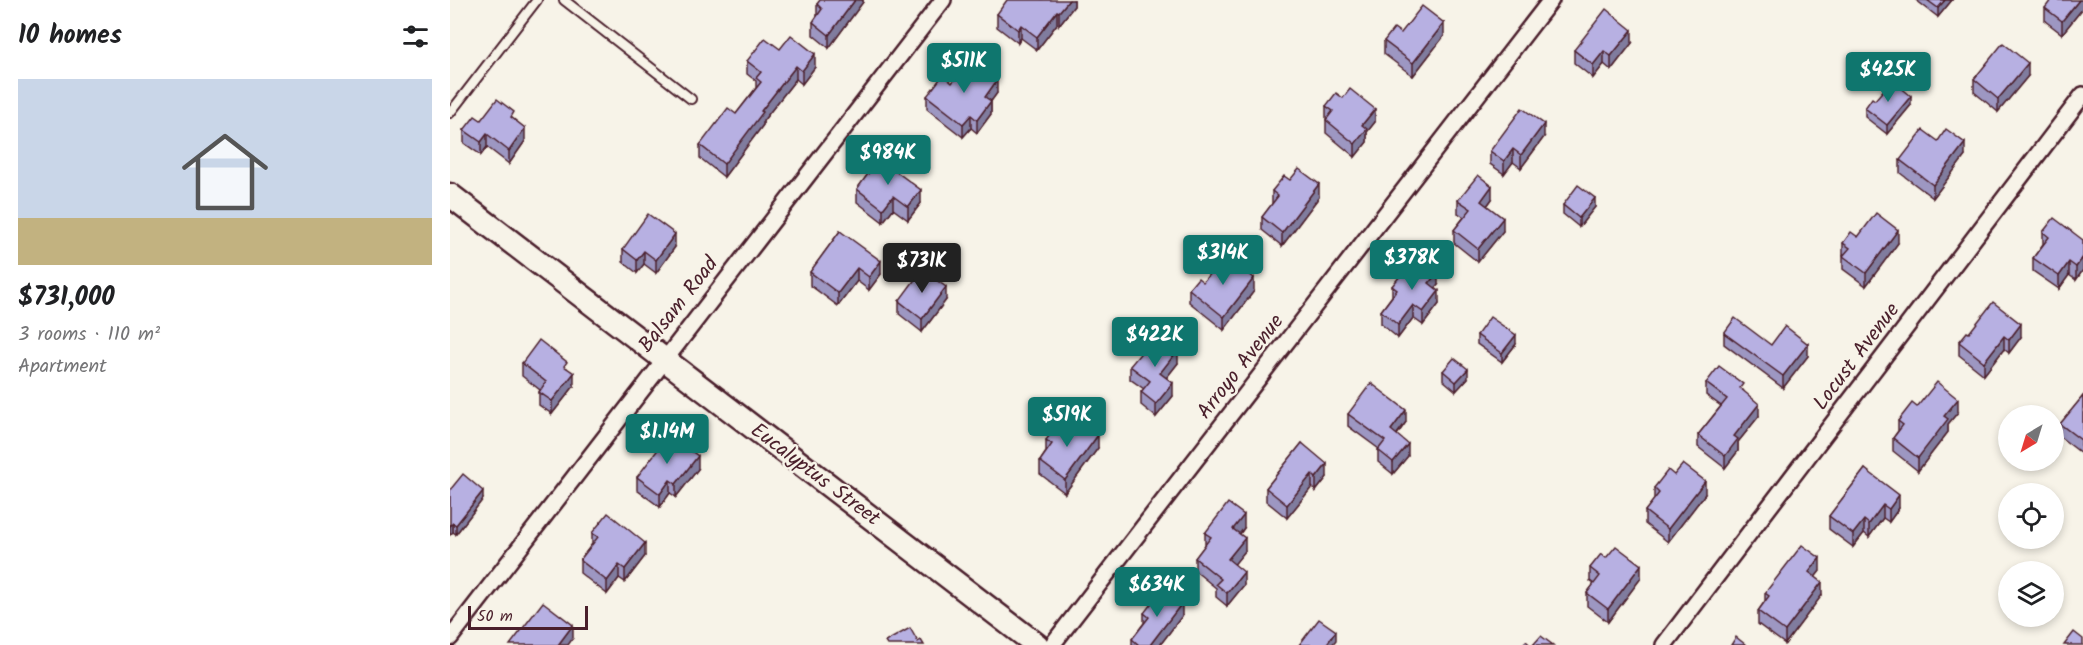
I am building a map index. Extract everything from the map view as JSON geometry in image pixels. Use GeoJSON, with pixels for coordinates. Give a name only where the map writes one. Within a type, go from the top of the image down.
{"type":"FeatureCollection","features":[{"type":"Feature","properties":{"kind":"main road","name":"Eucalyptus Street"},"geometry":{"type":"LineString","coordinates":[[450,195],[1036,645]]}},
{"type":"Feature","properties":{"kind":"street","name":"Balsam Road"},"geometry":{"type":"LineString","coordinates":[[450,638],[943,0]]}},
{"type":"Feature","properties":{"kind":"street","name":"Arroyo Avenue"},"geometry":{"type":"LineString","coordinates":[[1052,645],[1551,0]]}},
{"type":"Feature","properties":{"kind":"street","name":"Locust Avenue"},"geometry":{"type":"LineString","coordinates":[[1664,645],[2083,95]]}},
{"type":"Feature","properties":{"kind":"lane"},"geometry":{"type":"LineString","coordinates":[[450,113],[537,0]]}},
{"type":"Feature","properties":{"kind":"lane"},"geometry":{"type":"LineString","coordinates":[[564,0],[691,99]]}},
{"type":"Feature","properties":{"kind":"building"},"geometry":{"type":"Polygon","coordinates":[[[820,0],[855,0],[829,35],[813,22],[822,9],[817,4],[820,0]]]}},
{"type":"Feature","properties":{"kind":"building"},"geometry":{"type":"Polygon","coordinates":[[[1007,0],[1069,0],[1059,12],[1057,11],[1037,37],[1021,25],[1018,30],[997,14],[1007,0]]]}},
{"type":"Feature","properties":{"kind":"building"},"geometry":{"type":"Polygon","coordinates":[[[1927,0],[1945,0],[1938,8],[1927,0]]]}},
{"type":"Feature","properties":{"kind":"building"},"geometry":{"type":"Polygon","coordinates":[[[2051,0],[2079,0],[2062,21],[2045,8],[2051,0]]]}},
{"type":"Feature","properties":{"kind":"building"},"geometry":{"type":"Polygon","coordinates":[[[1422,6],[1444,23],[1413,63],[1384,41],[1394,28],[1401,33],[1422,6]]]}},
{"type":"Feature","properties":{"kind":"building"},"geometry":{"type":"Polygon","coordinates":[[[1606,9],[1632,30],[1611,56],[1604,51],[1593,65],[1574,50],[1606,9]]]}},
{"type":"Feature","properties":{"kind":"building"},"geometry":{"type":"Polygon","coordinates":[[[791,35],[815,54],[802,71],[796,66],[724,164],[700,145],[728,108],[736,114],[761,82],[756,78],[761,72],[747,61],[765,38],[780,49],[791,35]]]}},
{"type":"Feature","properties":{"kind":"building"},"geometry":{"type":"Polygon","coordinates":[[[2003,43],[2028,63],[1998,99],[1974,79],[2003,43]]]}},
{"type":"Feature","properties":{"kind":"building"},"geometry":{"type":"Polygon","coordinates":[[[974,63],[997,80],[985,97],[991,101],[977,120],[971,115],[963,124],[927,96],[943,75],[952,83],[960,73],[964,76],[974,63]]]}},
{"type":"Feature","properties":{"kind":"building"},"geometry":{"type":"Polygon","coordinates":[[[1892,80],[1911,96],[1887,125],[1865,108],[1872,98],[1875,100],[1892,80]]]}},
{"type":"Feature","properties":{"kind":"building"},"geometry":{"type":"Polygon","coordinates":[[[1350,89],[1375,109],[1362,125],[1367,129],[1355,144],[1326,120],[1333,111],[1326,106],[1336,93],[1343,98],[1350,89]]]}},
{"type":"Feature","properties":{"kind":"building"},"geometry":{"type":"Polygon","coordinates":[[[497,99],[514,112],[511,117],[525,128],[509,151],[487,134],[481,142],[464,130],[475,116],[481,120],[497,99]]]}},
{"type":"Feature","properties":{"kind":"building"},"geometry":{"type":"Polygon","coordinates":[[[1522,108],[1544,124],[1521,155],[1513,149],[1504,161],[1490,151],[1522,108]]]}},
{"type":"Feature","properties":{"kind":"building"},"geometry":{"type":"Polygon","coordinates":[[[1946,129],[1965,143],[1933,185],[1900,160],[1923,130],[1938,141],[1946,129]]]}},
{"type":"Feature","properties":{"kind":"building"},"geometry":{"type":"Polygon","coordinates":[[[879,159],[921,190],[908,207],[893,196],[883,209],[857,189],[879,159]]]}},
{"type":"Feature","properties":{"kind":"building"},"geometry":{"type":"Polygon","coordinates":[[[1299,169],[1319,184],[1282,233],[1262,217],[1278,196],[1272,191],[1284,176],[1290,180],[1299,169]]]}},
{"type":"Feature","properties":{"kind":"building"},"geometry":{"type":"Polygon","coordinates":[[[1478,175],[1492,186],[1481,201],[1503,218],[1478,249],[1454,230],[1471,209],[1458,200],[1478,175]]]}},
{"type":"Feature","properties":{"kind":"building"},"geometry":{"type":"Polygon","coordinates":[[[1578,185],[1595,198],[1579,218],[1563,205],[1578,185]]]}},
{"type":"Feature","properties":{"kind":"building"},"geometry":{"type":"Polygon","coordinates":[[[1876,213],[1898,230],[1866,273],[1843,256],[1850,248],[1843,243],[1851,232],[1858,237],[1876,213]]]}},
{"type":"Feature","properties":{"kind":"building"},"geometry":{"type":"Polygon","coordinates":[[[648,214],[675,234],[656,260],[644,251],[637,260],[623,249],[648,214]]]}},
{"type":"Feature","properties":{"kind":"building"},"geometry":{"type":"Polygon","coordinates":[[[2054,218],[2083,240],[2083,257],[2076,267],[2069,262],[2059,276],[2033,258],[2049,237],[2043,232],[2054,218]]]}},
{"type":"Feature","properties":{"kind":"building"},"geometry":{"type":"Polygon","coordinates":[[[840,231],[881,261],[869,277],[857,268],[838,293],[810,272],[840,231]]]}},
{"type":"Feature","properties":{"kind":"building"},"geometry":{"type":"Polygon","coordinates":[[[1225,254],[1254,278],[1224,317],[1189,289],[1198,278],[1203,282],[1225,254]]]}},
{"type":"Feature","properties":{"kind":"building"},"geometry":{"type":"Polygon","coordinates":[[[1416,256],[1438,272],[1429,283],[1439,291],[1423,312],[1413,305],[1398,325],[1381,311],[1397,290],[1392,286],[1416,256]]]}},
{"type":"Feature","properties":{"kind":"building"},"geometry":{"type":"Polygon","coordinates":[[[922,270],[946,287],[922,319],[899,301],[922,270]]]}},
{"type":"Feature","properties":{"kind":"building"},"geometry":{"type":"Polygon","coordinates":[[[1993,302],[2021,324],[2009,340],[2004,336],[1984,362],[1959,342],[1993,302]]]}},
{"type":"Feature","properties":{"kind":"building"},"geometry":{"type":"Polygon","coordinates":[[[1490,317],[1516,335],[1502,353],[1477,335],[1490,317]]]}},
{"type":"Feature","properties":{"kind":"building"},"geometry":{"type":"Polygon","coordinates":[[[1735,318],[1771,345],[1785,326],[1808,344],[1783,376],[1724,333],[1735,318]]]}},
{"type":"Feature","properties":{"kind":"building"},"geometry":{"type":"Polygon","coordinates":[[[1160,336],[1178,350],[1160,373],[1173,383],[1156,404],[1141,392],[1150,381],[1130,366],[1144,349],[1147,351],[1160,336]]]}},
{"type":"Feature","properties":{"kind":"building"},"geometry":{"type":"Polygon","coordinates":[[[539,340],[567,362],[564,366],[574,373],[552,401],[539,392],[546,382],[522,363],[539,340]]]}},
{"type":"Feature","properties":{"kind":"building"},"geometry":{"type":"Polygon","coordinates":[[[1454,358],[1468,369],[1456,382],[1443,371],[1454,358]]]}},
{"type":"Feature","properties":{"kind":"building"},"geometry":{"type":"Polygon","coordinates":[[[1719,366],[1743,384],[1740,388],[1759,404],[1734,436],[1738,439],[1725,456],[1698,435],[1727,399],[1706,383],[1719,366]]]}},
{"type":"Feature","properties":{"kind":"building"},"geometry":{"type":"Polygon","coordinates":[[[1937,382],[1958,399],[1944,416],[1948,419],[1918,458],[1893,438],[1903,425],[1898,421],[1912,403],[1917,407],[1937,382]]]}},
{"type":"Feature","properties":{"kind":"building"},"geometry":{"type":"Polygon","coordinates":[[[1371,383],[1406,410],[1391,430],[1408,444],[1393,462],[1378,450],[1385,441],[1348,414],[1371,383]]]}},
{"type":"Feature","properties":{"kind":"building"},"geometry":{"type":"Polygon","coordinates":[[[2083,396],[2083,437],[2081,440],[2064,427],[2064,419],[2083,396]]]}},
{"type":"Feature","properties":{"kind":"building"},"geometry":{"type":"Polygon","coordinates":[[[1062,419],[1080,432],[1084,426],[1098,435],[1065,480],[1040,461],[1052,444],[1046,440],[1062,419]]]}},
{"type":"Feature","properties":{"kind":"building"},"geometry":{"type":"Polygon","coordinates":[[[669,435],[698,456],[676,484],[670,480],[660,494],[637,477],[669,435]]]}},
{"type":"Feature","properties":{"kind":"building"},"geometry":{"type":"Polygon","coordinates":[[[1302,443],[1327,464],[1316,478],[1312,474],[1287,505],[1266,488],[1302,443]]]}},
{"type":"Feature","properties":{"kind":"building"},"geometry":{"type":"Polygon","coordinates":[[[1683,464],[1705,481],[1668,529],[1645,511],[1659,493],[1654,488],[1668,470],[1674,475],[1683,464]]]}},
{"type":"Feature","properties":{"kind":"building"},"geometry":{"type":"Polygon","coordinates":[[[1865,469],[1899,495],[1889,509],[1883,505],[1869,524],[1864,520],[1853,534],[1829,516],[1865,469]]]}},
{"type":"Feature","properties":{"kind":"building"},"geometry":{"type":"Polygon","coordinates":[[[463,474],[483,491],[456,525],[453,523],[450,526],[450,490],[463,474]]]}},
{"type":"Feature","properties":{"kind":"building"},"geometry":{"type":"Polygon","coordinates":[[[1228,503],[1244,515],[1233,529],[1245,538],[1228,559],[1244,572],[1227,593],[1216,584],[1221,579],[1195,558],[1211,537],[1205,533],[1228,503]]]}},
{"type":"Feature","properties":{"kind":"building"},"geometry":{"type":"Polygon","coordinates":[[[608,513],[645,543],[625,569],[619,565],[607,581],[580,560],[598,537],[592,533],[608,513]]]}},
{"type":"Feature","properties":{"kind":"building"},"geometry":{"type":"Polygon","coordinates":[[[1802,545],[1820,558],[1809,572],[1822,582],[1785,631],[1758,611],[1769,596],[1765,593],[1802,545]]]}},
{"type":"Feature","properties":{"kind":"building"},"geometry":{"type":"Polygon","coordinates":[[[1616,546],[1641,565],[1608,609],[1587,593],[1600,576],[1590,568],[1601,554],[1606,558],[1616,546]]]}},
{"type":"Feature","properties":{"kind":"building"},"geometry":{"type":"Polygon","coordinates":[[[1163,588],[1182,603],[1150,645],[1139,645],[1132,639],[1149,617],[1144,613],[1163,588]]]}},
{"type":"Feature","properties":{"kind":"building"},"geometry":{"type":"Polygon","coordinates":[[[543,602],[573,625],[558,645],[510,645],[543,602]]]}},
{"type":"Feature","properties":{"kind":"building"},"geometry":{"type":"Polygon","coordinates":[[[1319,619],[1336,631],[1326,645],[1299,645],[1319,619]]]}},
{"type":"Feature","properties":{"kind":"building"},"geometry":{"type":"Polygon","coordinates":[[[910,628],[918,642],[921,640],[924,645],[887,645],[885,642],[910,628]]]}},
{"type":"Feature","properties":{"kind":"building"},"geometry":{"type":"Polygon","coordinates":[[[2074,632],[2083,639],[2083,645],[2064,645],[2074,632]]]}},
{"type":"Feature","properties":{"kind":"building"},"geometry":{"type":"Polygon","coordinates":[[[1541,636],[1553,645],[1533,645],[1541,636]]]}},
{"type":"Feature","properties":{"kind":"building"},"geometry":{"type":"Polygon","coordinates":[[[1736,637],[1746,645],[1731,645],[1736,637]]]}}]}
